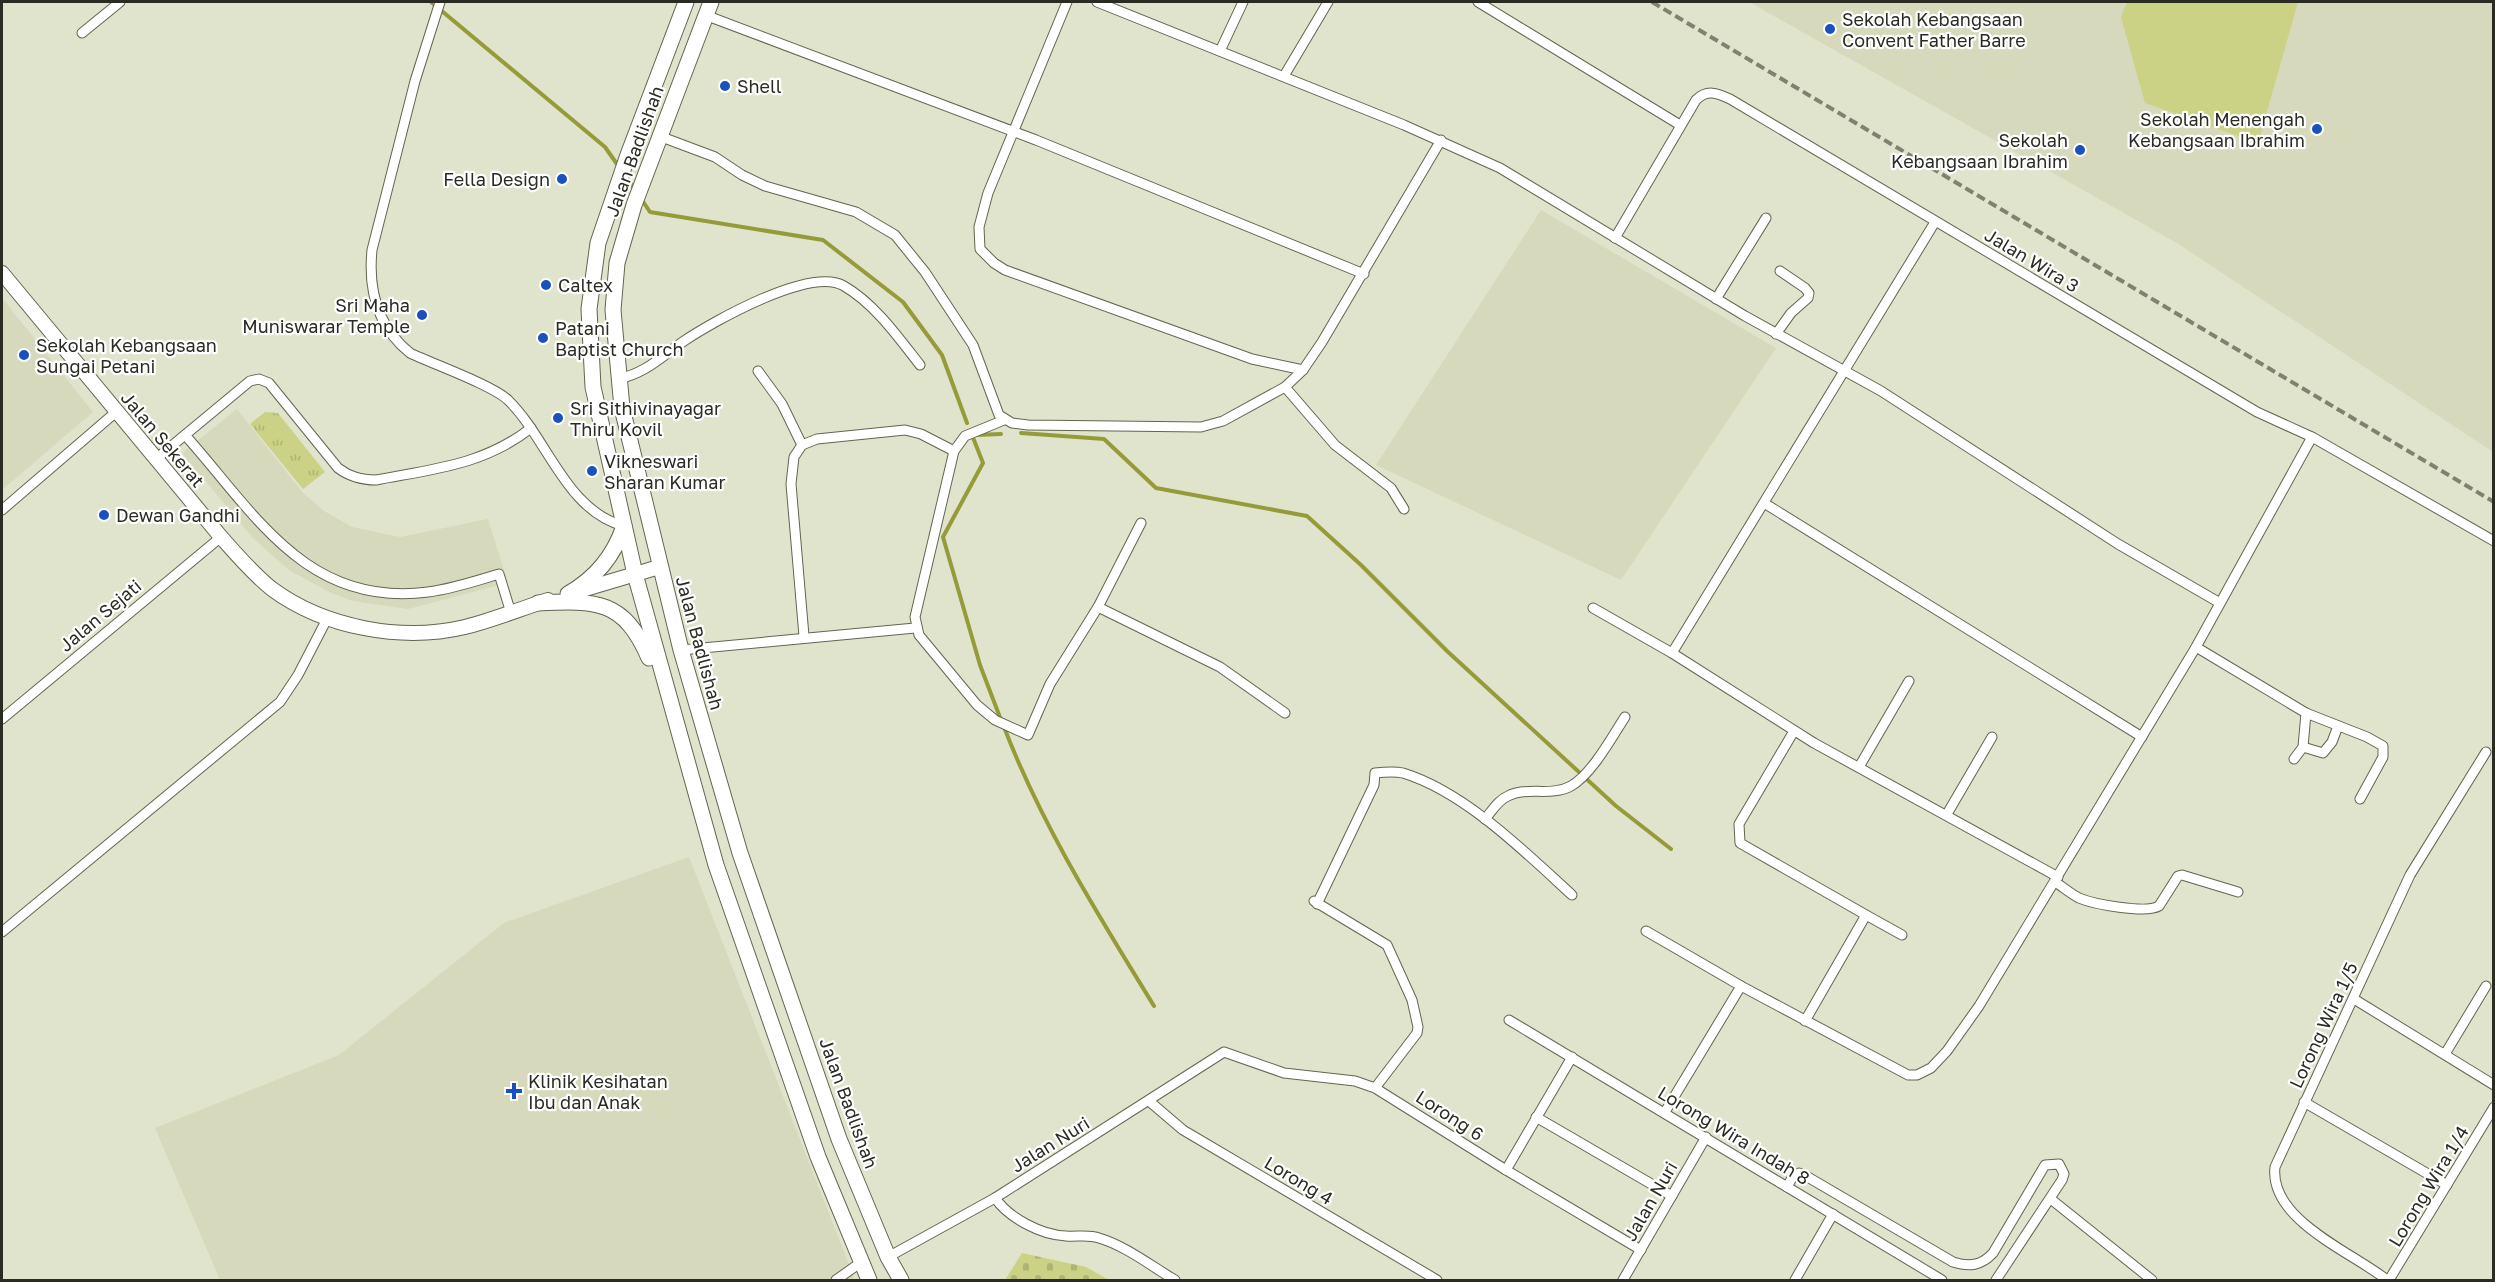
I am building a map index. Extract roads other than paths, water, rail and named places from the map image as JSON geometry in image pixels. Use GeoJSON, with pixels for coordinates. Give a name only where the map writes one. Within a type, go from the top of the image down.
{"type":"FeatureCollection","features":[{"type":"Feature","properties":{"kind":"main road","name":"Jalan Badlishah"},"geometry":{"type":"LineString","coordinates":[[686,2],[618,183],[594,262],[590,304],[590,359],[598,417],[635,574],[716,865],[818,1157],[869,1281]]}},
{"type":"Feature","properties":{"kind":"main road","name":"Jalan Badlishah"},"geometry":{"type":"LineString","coordinates":[[708,8],[634,205],[614,282],[614,343],[618,379],[634,463],[659,567],[742,858],[839,1139],[888,1257],[901,1281]]}},
{"type":"Feature","properties":{"kind":"main road"},"geometry":{"type":"LineString","coordinates":[[568,594],[590,580],[603,566],[614,550],[624,526]]}},
{"type":"Feature","properties":{"kind":"main road"},"geometry":{"type":"LineString","coordinates":[[538,603],[591,603],[616,612],[631,623],[641,639],[669,702]]}},
{"type":"Feature","properties":{"kind":"street"},"geometry":{"type":"LineString","coordinates":[[82,33],[120,2]]}},
{"type":"Feature","properties":{"kind":"street"},"geometry":{"type":"LineString","coordinates":[[440,2],[430,28],[372,250],[371,279],[381,317],[396,341],[410,352],[501,396],[531,428],[583,501],[603,517],[624,526]]}},
{"type":"Feature","properties":{"kind":"street"},"geometry":{"type":"LineString","coordinates":[[1067,2],[988,194],[979,226],[980,249],[994,264],[1252,358],[1303,370]]}},
{"type":"Feature","properties":{"kind":"street"},"geometry":{"type":"LineString","coordinates":[[1097,2],[1441,140],[1500,168],[1716,299],[1776,334],[1844,369],[1942,429],[2118,544],[2220,603]]}},
{"type":"Feature","properties":{"kind":"street"},"geometry":{"type":"LineString","coordinates":[[1220,51],[1243,2]]}},
{"type":"Feature","properties":{"kind":"street"},"geometry":{"type":"LineString","coordinates":[[1284,76],[1328,2]]}},
{"type":"Feature","properties":{"kind":"street"},"geometry":{"type":"LineString","coordinates":[[1478,2],[1680,125]]}},
{"type":"Feature","properties":{"kind":"street"},"geometry":{"type":"LineString","coordinates":[[708,8],[1364,274]]}},
{"type":"Feature","properties":{"kind":"street","name":"Jalan Wira 3"},"geometry":{"type":"LineString","coordinates":[[1615,238],[1680,125],[1702,95],[1714,93],[1722,95],[2257,412],[2280,425],[2312,437],[2493,541]]}},
{"type":"Feature","properties":{"kind":"street"},"geometry":{"type":"LineString","coordinates":[[659,136],[715,157],[742,175],[765,186],[856,212],[896,235],[926,272],[973,345],[996,410],[1004,420]]}},
{"type":"Feature","properties":{"kind":"street"},"geometry":{"type":"LineString","coordinates":[[1141,523],[1098,607],[1050,684],[1029,735],[995,720],[977,705],[915,628],[919,593],[954,452],[965,436],[1004,420],[1028,425],[1186,429],[1223,420],[1286,387],[1303,370],[1364,274],[1441,140]]}},
{"type":"Feature","properties":{"kind":"street"},"geometry":{"type":"LineString","coordinates":[[1716,299],[1766,218]]}},
{"type":"Feature","properties":{"kind":"street"},"geometry":{"type":"LineString","coordinates":[[1672,653],[1935,222]]}},
{"type":"Feature","properties":{"kind":"street"},"geometry":{"type":"LineString","coordinates":[[1776,334],[1791,313],[1808,298],[1809,293],[1780,271]]}},
{"type":"Feature","properties":{"kind":"street","name":"Jalan Sekerat"},"geometry":{"type":"LineString","coordinates":[[2,273],[220,537],[283,596],[328,617],[368,628],[411,634],[466,627],[659,567]]}},
{"type":"Feature","properties":{"kind":"street"},"geometry":{"type":"LineString","coordinates":[[618,379],[650,368],[685,341],[742,308],[810,282],[828,281],[843,285],[876,312],[920,365]]}},
{"type":"Feature","properties":{"kind":"street"},"geometry":{"type":"LineString","coordinates":[[758,371],[782,404],[802,445]]}},
{"type":"Feature","properties":{"kind":"street"},"geometry":{"type":"LineString","coordinates":[[156,459],[250,381],[259,379],[269,383],[338,468],[365,480],[376,480],[483,457],[500,450],[531,428]]}},
{"type":"Feature","properties":{"kind":"street"},"geometry":{"type":"LineString","coordinates":[[1286,387],[1335,445],[1391,489],[1404,509]]}},
{"type":"Feature","properties":{"kind":"street"},"geometry":{"type":"LineString","coordinates":[[2,510],[116,412]]}},
{"type":"Feature","properties":{"kind":"street"},"geometry":{"type":"LineString","coordinates":[[804,636],[791,484],[794,457],[802,445],[817,439],[905,430],[921,434],[954,452]]}},
{"type":"Feature","properties":{"kind":"street"},"geometry":{"type":"LineString","coordinates":[[185,435],[270,535],[308,566],[352,585],[403,594],[454,587],[499,574],[511,613]]}},
{"type":"Feature","properties":{"kind":"street"},"geometry":{"type":"LineString","coordinates":[[1646,931],[1741,986],[1908,1075],[1924,1073],[1947,1051],[1965,1027],[2057,879],[2196,648],[2312,437]]}},
{"type":"Feature","properties":{"kind":"street"},"geometry":{"type":"LineString","coordinates":[[1764,503],[2142,736]]}},
{"type":"Feature","properties":{"kind":"street","name":"Jalan Sejati"},"geometry":{"type":"LineString","coordinates":[[2,719],[220,537]]}},
{"type":"Feature","properties":{"kind":"street"},"geometry":{"type":"LineString","coordinates":[[1098,607],[1220,668],[1285,713]]}},
{"type":"Feature","properties":{"kind":"street"},"geometry":{"type":"LineString","coordinates":[[1593,608],[1672,653],[1794,731],[1947,814],[2057,879],[2079,897],[2094,903],[2153,910],[2159,906],[2178,876],[2182,875],[2238,892]]}},
{"type":"Feature","properties":{"kind":"street"},"geometry":{"type":"LineString","coordinates":[[2,933],[280,702],[298,675],[328,617]]}},
{"type":"Feature","properties":{"kind":"street"},"geometry":{"type":"LineString","coordinates":[[681,650],[804,636],[915,628]]}},
{"type":"Feature","properties":{"kind":"street"},"geometry":{"type":"LineString","coordinates":[[2196,648],[2306,713],[2378,742],[2384,750],[2360,799]]}},
{"type":"Feature","properties":{"kind":"street"},"geometry":{"type":"LineString","coordinates":[[1859,767],[1909,681]]}},
{"type":"Feature","properties":{"kind":"street"},"geometry":{"type":"LineString","coordinates":[[2294,759],[2304,747],[2306,713]]}},
{"type":"Feature","properties":{"kind":"street"},"geometry":{"type":"LineString","coordinates":[[1485,819],[1508,796],[1519,792],[1562,790],[1579,780],[1625,717]]}},
{"type":"Feature","properties":{"kind":"street"},"geometry":{"type":"LineString","coordinates":[[2304,747],[2323,753],[2332,742],[2338,726]]}},
{"type":"Feature","properties":{"kind":"street"},"geometry":{"type":"LineString","coordinates":[[1794,731],[1739,824],[1740,843],[1902,935]]}},
{"type":"Feature","properties":{"kind":"street"},"geometry":{"type":"LineString","coordinates":[[1947,814],[1992,737]]}},
{"type":"Feature","properties":{"kind":"street","name":"Lorong Wira 1/5"},"geometry":{"type":"LineString","coordinates":[[2388,1281],[2319,1236],[2280,1197],[2276,1188],[2275,1167],[2410,875],[2486,752]]}},
{"type":"Feature","properties":{"kind":"street"},"geometry":{"type":"LineString","coordinates":[[1375,1088],[1417,1033],[1418,1027],[1412,1000],[1387,945],[1316,903],[1374,785],[1375,773],[1401,773],[1445,794],[1485,819],[1572,895]]}},
{"type":"Feature","properties":{"kind":"street"},"geometry":{"type":"LineString","coordinates":[[1805,1021],[1866,915]]}},
{"type":"Feature","properties":{"kind":"street"},"geometry":{"type":"LineString","coordinates":[[1665,1112],[1741,986]]}},
{"type":"Feature","properties":{"kind":"street"},"geometry":{"type":"LineString","coordinates":[[2445,1054],[2486,986]]}},
{"type":"Feature","properties":{"kind":"street"},"geometry":{"type":"LineString","coordinates":[[2354,999],[2493,1085]]}},
{"type":"Feature","properties":{"kind":"street","name":"Lorong Wira Indah 8"},"geometry":{"type":"LineString","coordinates":[[1509,1020],[1942,1281]]}},
{"type":"Feature","properties":{"kind":"street","name":"Jalan Nuri"},"geometry":{"type":"LineString","coordinates":[[888,1257],[995,1198],[1224,1052]]}},
{"type":"Feature","properties":{"kind":"street","name":"Lorong 6"},"geometry":{"type":"LineString","coordinates":[[1224,1052],[1284,1073],[1355,1081],[1375,1088],[1506,1170],[1641,1250]]}},
{"type":"Feature","properties":{"kind":"street"},"geometry":{"type":"LineString","coordinates":[[1506,1170],[1572,1057]]}},
{"type":"Feature","properties":{"kind":"street","name":"Lorong 4"},"geometry":{"type":"LineString","coordinates":[[1149,1101],[1183,1130],[1437,1281]]}},
{"type":"Feature","properties":{"kind":"street"},"geometry":{"type":"LineString","coordinates":[[2304,1102],[2447,1185]]}},
{"type":"Feature","properties":{"kind":"street","name":"Lorong Wira 1/4"},"geometry":{"type":"LineString","coordinates":[[2388,1281],[2493,1107]]}},
{"type":"Feature","properties":{"kind":"street"},"geometry":{"type":"LineString","coordinates":[[1536,1118],[1672,1196]]}},
{"type":"Feature","properties":{"kind":"street","name":"Jalan Nuri"},"geometry":{"type":"LineString","coordinates":[[1623,1281],[1706,1137]]}},
{"type":"Feature","properties":{"kind":"street"},"geometry":{"type":"LineString","coordinates":[[1787,1187],[1793,1176],[1799,1173],[1953,1262],[1973,1266],[1988,1259],[1993,1253],[2042,1170],[2048,1163],[2059,1164],[2064,1174],[2052,1200],[1996,1281]]}},
{"type":"Feature","properties":{"kind":"street"},"geometry":{"type":"LineString","coordinates":[[995,1198],[1004,1208],[1027,1224],[1061,1236],[1097,1237],[1128,1251],[1175,1281]]}},
{"type":"Feature","properties":{"kind":"street"},"geometry":{"type":"LineString","coordinates":[[2052,1200],[2152,1281]]}},
{"type":"Feature","properties":{"kind":"street"},"geometry":{"type":"LineString","coordinates":[[1795,1281],[1833,1214]]}},
{"type":"Feature","properties":{"kind":"street"},"geometry":{"type":"LineString","coordinates":[[836,1281],[860,1263]]}},
{"type":"Feature","properties":{"kind":"waterway"},"geometry":{"type":"LineString","coordinates":[[431,2],[605,147],[619,167]]}},
{"type":"Feature","properties":{"kind":"waterway"},"geometry":{"type":"LineString","coordinates":[[625,175],[636,191]]}},
{"type":"Feature","properties":{"kind":"waterway"},"geometry":{"type":"LineString","coordinates":[[642,200],[650,212],[823,240],[903,302],[942,355],[967,423]]}},
{"type":"Feature","properties":{"kind":"waterway"},"geometry":{"type":"LineString","coordinates":[[1021,433],[1104,439],[1156,488],[1307,516],[1361,565],[1447,651],[1616,806],[1671,849]]}},
{"type":"Feature","properties":{"kind":"waterway"},"geometry":{"type":"LineString","coordinates":[[976,435],[1001,434]]}},
{"type":"Feature","properties":{"kind":"waterway"},"geometry":{"type":"LineString","coordinates":[[972,435],[983,463],[943,537],[980,665],[1001,720]]}},
{"type":"Feature","properties":{"kind":"waterway"},"geometry":{"type":"LineString","coordinates":[[1004,727],[1019,764],[1054,835],[1092,904],[1154,1006]]}},
{"type":"Feature","properties":{"kind":"railway"},"geometry":{"type":"LineString","coordinates":[[1652,2],[2494,502]]}},
{"type":"Feature","properties":{"kind":"place","name":"Sekolah Kebangsaan Convent Father Barre"},"geometry":{"type":"Point","coordinates":[1830,29]}},
{"type":"Feature","properties":{"kind":"place","name":"Shell"},"geometry":{"type":"Point","coordinates":[725,86]}},
{"type":"Feature","properties":{"kind":"place","name":"Sekolah Menengah Kebangsaan Ibrahim"},"geometry":{"type":"Point","coordinates":[2317,129]}},
{"type":"Feature","properties":{"kind":"place","name":"Sekolah Kebangsaan Ibrahim"},"geometry":{"type":"Point","coordinates":[2080,150]}},
{"type":"Feature","properties":{"kind":"place","name":"Fella Design"},"geometry":{"type":"Point","coordinates":[562,179]}},
{"type":"Feature","properties":{"kind":"place","name":"Caltex"},"geometry":{"type":"Point","coordinates":[546,285]}},
{"type":"Feature","properties":{"kind":"place","name":"Sri Maha Muniswarar Temple"},"geometry":{"type":"Point","coordinates":[422,315]}},
{"type":"Feature","properties":{"kind":"place","name":"Patani Baptist Church"},"geometry":{"type":"Point","coordinates":[543,338]}},
{"type":"Feature","properties":{"kind":"place","name":"Sekolah Kebangsaan Sungai Petani"},"geometry":{"type":"Point","coordinates":[24,355]}},
{"type":"Feature","properties":{"kind":"place","name":"Sri Sithivinayagar Thiru Kovil"},"geometry":{"type":"Point","coordinates":[558,418]}},
{"type":"Feature","properties":{"kind":"place","name":"Vikneswari Sharan Kumar"},"geometry":{"type":"Point","coordinates":[592,471]}},
{"type":"Feature","properties":{"kind":"place","name":"Dewan Gandhi"},"geometry":{"type":"Point","coordinates":[104,515]}},
{"type":"Feature","properties":{"kind":"place","name":"Klinik Kesihatan Ibu dan Anak"},"geometry":{"type":"Point","coordinates":[514,1091]}}]}
